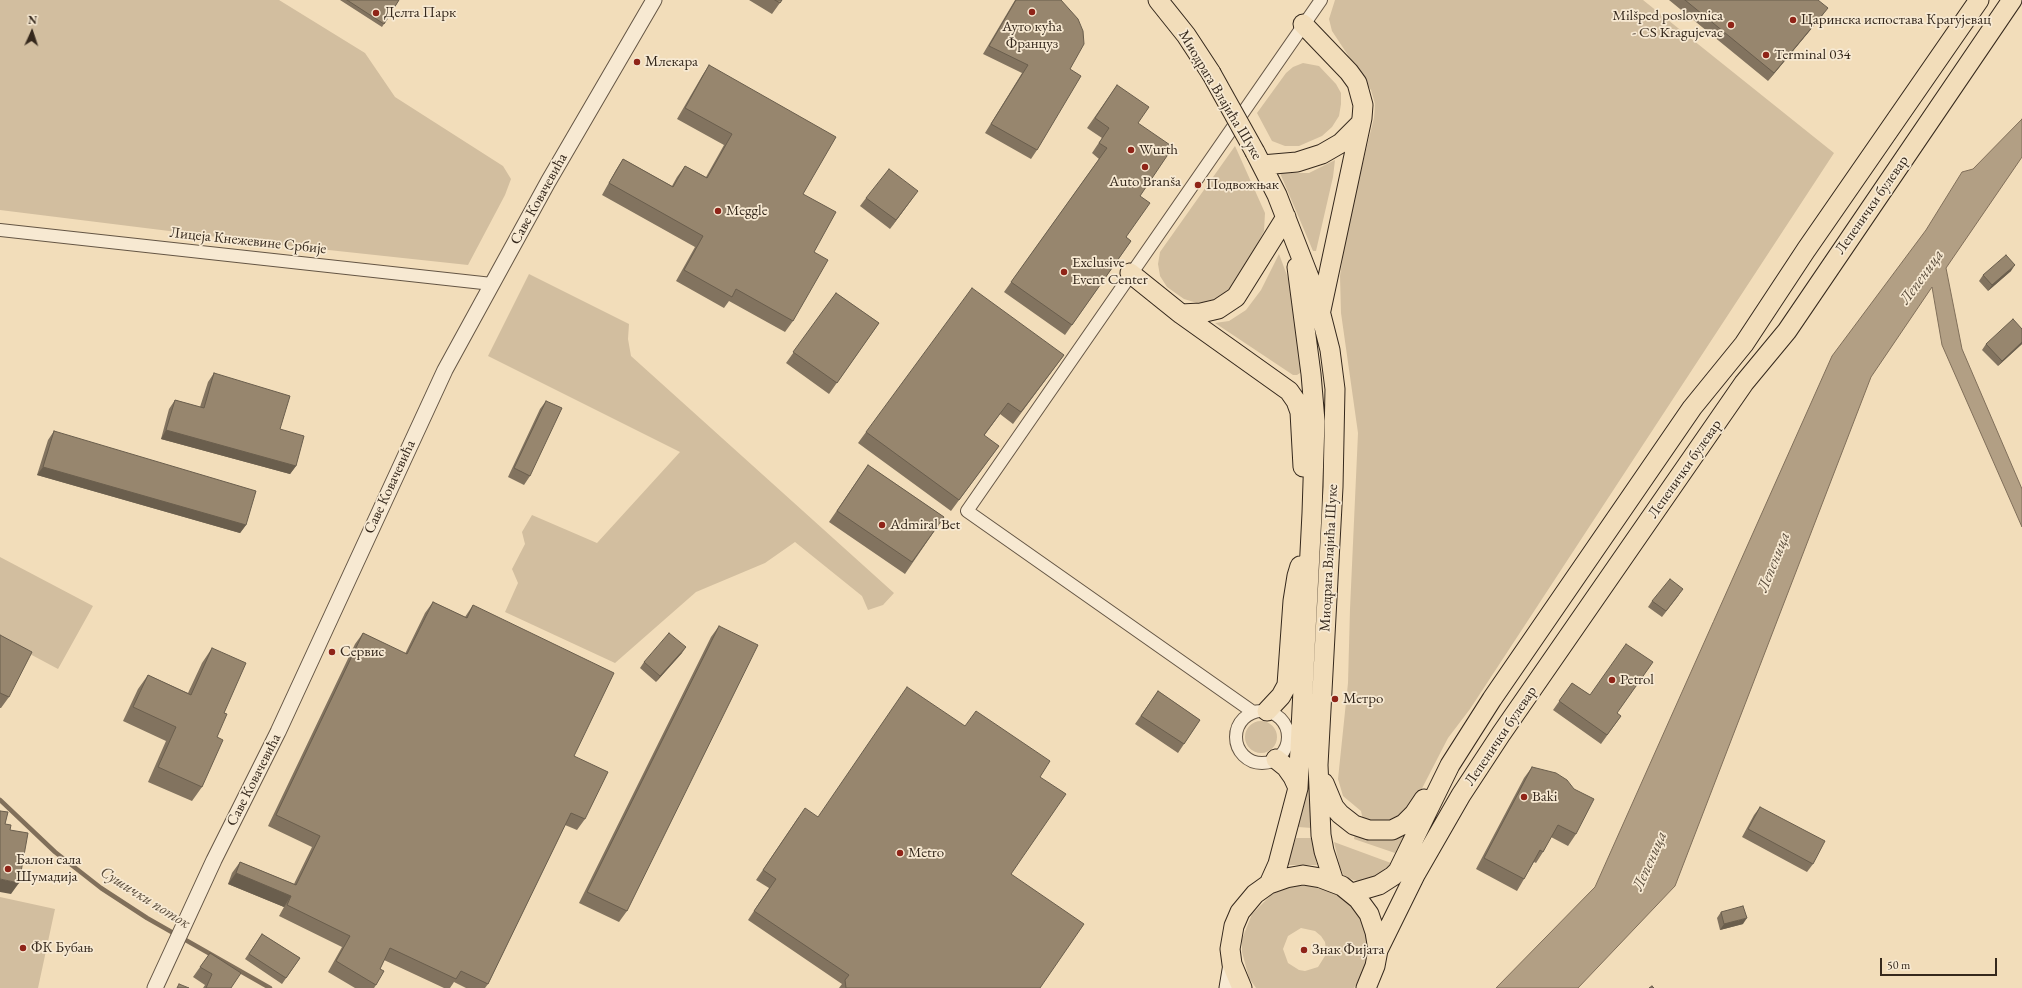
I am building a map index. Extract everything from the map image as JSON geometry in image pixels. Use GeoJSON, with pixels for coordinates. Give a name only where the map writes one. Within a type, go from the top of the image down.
{"type":"FeatureCollection","features":[{"type":"Feature","properties":{"kind":"main road","name":"Миодрага Влајића Шуке"},"geometry":{"type":"LineString","coordinates":[[1158,0],[1190,40],[1211,73],[1259,159],[1286,217],[1321,312],[1330,350],[1335,389],[1335,418],[1318,765],[1321,835],[1324,851],[1334,882]]}},
{"type":"Feature","properties":{"kind":"main road","name":"Лепенички булевар"},"geometry":{"type":"LineString","coordinates":[[1352,893],[1379,885],[1398,871],[1450,765],[1492,699],[1692,408],[1744,344],[1806,250],[1979,0]]}},
{"type":"Feature","properties":{"kind":"main road","name":"Лепенички булевар"},"geometry":{"type":"LineString","coordinates":[[1378,950],[1416,875],[1461,795],[1501,734],[1744,383],[1787,331],[2012,0]]}},
{"type":"Feature","properties":{"kind":"main road"},"geometry":{"type":"LineString","coordinates":[[1303,24],[1349,72],[1357,83],[1363,105],[1361,123],[1321,312]]}},
{"type":"Feature","properties":{"kind":"main road"},"geometry":{"type":"LineString","coordinates":[[1259,159],[1297,162],[1322,154],[1341,142],[1361,123]]}},
{"type":"Feature","properties":{"kind":"main road"},"geometry":{"type":"LineString","coordinates":[[1181,314],[1210,311],[1224,306],[1236,297],[1286,217]]}},
{"type":"Feature","properties":{"kind":"main road","name":"Миодрага Влајића Шуке"},"geometry":{"type":"LineString","coordinates":[[1269,884],[1280,858],[1298,788],[1315,434],[1314,406],[1293,238]]}},
{"type":"Feature","properties":{"kind":"main road"},"geometry":{"type":"LineString","coordinates":[[1130,273],[1181,314],[1281,384],[1293,396],[1300,412],[1305,492],[1312,513]]}},
{"type":"Feature","properties":{"kind":"main road"},"geometry":{"type":"LineString","coordinates":[[1260,711],[1281,696],[1287,685],[1289,639],[1297,576],[1310,541]]}},
{"type":"Feature","properties":{"kind":"main road"},"geometry":{"type":"LineString","coordinates":[[1276,759],[1286,767],[1294,777],[1298,788]]}},
{"type":"Feature","properties":{"kind":"main road"},"geometry":{"type":"LineString","coordinates":[[1318,765],[1327,792],[1337,810],[1354,825],[1376,831],[1392,830],[1409,820],[1428,792],[1450,765]]}},
{"type":"Feature","properties":{"kind":"main road"},"geometry":{"type":"LineString","coordinates":[[1228,988],[1232,964],[1230,941],[1237,919],[1250,899],[1269,884],[1286,878],[1303,875],[1334,882],[1352,893],[1364,906],[1372,923],[1378,950],[1375,966],[1366,988]]}},
{"type":"Feature","properties":{"kind":"main road"},"geometry":{"type":"LineString","coordinates":[[1232,964],[1242,988]]}},
{"type":"Feature","properties":{"kind":"street","name":"Саве Ковачевића"},"geometry":{"type":"LineString","coordinates":[[155,988],[214,860],[278,732],[445,370],[548,182],[654,0]]}},
{"type":"Feature","properties":{"kind":"street"},"geometry":{"type":"LineString","coordinates":[[1260,711],[1245,716],[1239,723],[1236,731],[1238,748],[1243,756],[1250,761],[1267,763],[1276,759],[1287,746],[1287,728],[1282,720],[1260,711],[967,511],[1130,273],[1321,0]]}},
{"type":"Feature","properties":{"kind":"street","name":"Лицеја Кнежевине Србије"},"geometry":{"type":"LineString","coordinates":[[0,230],[492,284]]}},
{"type":"Feature","properties":{"kind":"shaded area"},"geometry":{"type":"Polygon","coordinates":[[[0,0],[279,0],[365,53],[395,97],[503,166],[511,179],[505,195],[468,265],[282,245],[0,210],[0,0]]]}},
{"type":"Feature","properties":{"kind":"shaded area"},"geometry":{"type":"Polygon","coordinates":[[[1335,0],[1643,0],[1834,153],[1470,709],[1448,738],[1415,802],[1409,810],[1391,821],[1363,820],[1361,811],[1343,796],[1338,779],[1348,683],[1358,433],[1341,313],[1340,276],[1348,222],[1374,118],[1375,104],[1371,90],[1332,31],[1329,19],[1335,0]]]}},
{"type":"Feature","properties":{"kind":"shaded area"},"geometry":{"type":"Polygon","coordinates":[[[1303,63],[1319,66],[1336,84],[1341,93],[1339,116],[1332,127],[1322,136],[1299,146],[1285,146],[1272,141],[1257,113],[1286,73],[1293,67],[1303,63]]]}},
{"type":"Feature","properties":{"kind":"shaded area"},"geometry":{"type":"Polygon","coordinates":[[[1235,146],[1265,213],[1264,231],[1235,287],[1224,296],[1212,301],[1197,303],[1184,299],[1167,287],[1160,276],[1158,264],[1160,252],[1235,146]]]}},
{"type":"Feature","properties":{"kind":"shaded area"},"geometry":{"type":"Polygon","coordinates":[[[1335,160],[1333,177],[1316,251],[1313,251],[1280,173],[1309,173],[1335,160]]]}},
{"type":"Feature","properties":{"kind":"shaded area"},"geometry":{"type":"Polygon","coordinates":[[[1279,254],[1288,278],[1295,316],[1301,370],[1297,375],[1293,375],[1215,323],[1229,321],[1246,310],[1261,290],[1279,254]]]}},
{"type":"Feature","properties":{"kind":"shaded area"},"geometry":{"type":"Polygon","coordinates":[[[529,274],[629,324],[628,339],[631,356],[894,593],[883,605],[868,610],[862,596],[795,542],[765,563],[696,592],[615,663],[505,612],[518,583],[512,569],[525,544],[522,532],[532,515],[597,543],[680,452],[488,356],[529,274]]]}},
{"type":"Feature","properties":{"kind":"shaded area"},"geometry":{"type":"Polygon","coordinates":[[[1321,437],[1325,438],[1317,617],[1312,828],[1298,827],[1321,437]]]}},
{"type":"Feature","properties":{"kind":"shaded area"},"geometry":{"type":"Polygon","coordinates":[[[0,557],[93,606],[58,669],[0,638],[0,557]]]}},
{"type":"Feature","properties":{"kind":"shaded area"},"geometry":{"type":"Polygon","coordinates":[[[1261,721],[1270,724],[1274,728],[1277,737],[1274,746],[1270,750],[1261,753],[1252,750],[1248,746],[1245,737],[1248,728],[1252,724],[1261,721]]]}},
{"type":"Feature","properties":{"kind":"shaded area"},"geometry":{"type":"Polygon","coordinates":[[[1407,832],[1395,853],[1354,839],[1355,834],[1407,832]]]}},
{"type":"Feature","properties":{"kind":"shaded area"},"geometry":{"type":"Polygon","coordinates":[[[1296,838],[1312,838],[1317,865],[1286,865],[1296,838]]]}},
{"type":"Feature","properties":{"kind":"shaded area"},"geometry":{"type":"Polygon","coordinates":[[[1334,842],[1391,863],[1375,878],[1363,882],[1353,880],[1344,876],[1340,867],[1334,842]]]}},
{"type":"Feature","properties":{"kind":"shaded area"},"geometry":{"type":"Polygon","coordinates":[[[1297,886],[1323,888],[1347,901],[1357,913],[1365,927],[1368,943],[1367,958],[1363,973],[1354,988],[1256,988],[1249,978],[1242,952],[1242,939],[1252,914],[1271,895],[1283,889],[1297,886]],[[1301,928],[1288,936],[1283,949],[1288,963],[1299,970],[1305,971],[1318,967],[1325,956],[1325,942],[1315,931],[1301,928]]]}},
{"type":"Feature","properties":{"kind":"shaded area","name":"ФК Бубањ"},"geometry":{"type":"Polygon","coordinates":[[[0,897],[55,909],[38,988],[0,988],[0,897]]]}},
{"type":"Feature","properties":{"kind":"water","name":"Лепеница"},"geometry":{"type":"Polygon","coordinates":[[[2022,119],[2022,157],[1946,268],[1962,349],[2022,489],[2022,527],[1942,345],[1932,287],[1871,377],[1675,886],[1578,988],[1496,988],[1595,887],[1832,356],[1926,230],[1962,172],[1973,169],[2022,119]]]}},
{"type":"Feature","properties":{"kind":"building","name":"Делта Парк"},"geometry":{"type":"Polygon","coordinates":[[[347,0],[399,0],[384,24],[347,0]]]}},
{"type":"Feature","properties":{"kind":"building"},"geometry":{"type":"Polygon","coordinates":[[[775,0],[782,0],[780,3],[775,0]]]}},
{"type":"Feature","properties":{"kind":"building"},"geometry":{"type":"Polygon","coordinates":[[[1016,0],[1061,0],[1078,19],[1083,31],[1084,44],[1070,69],[1081,76],[1037,150],[991,124],[1028,65],[989,46],[1016,0]]]}},
{"type":"Feature","properties":{"kind":"building"},"geometry":{"type":"Polygon","coordinates":[[[1685,0],[1818,0],[1828,8],[1774,73],[1685,0]]]}},
{"type":"Feature","properties":{"kind":"building","name":"Meggle"},"geometry":{"type":"Polygon","coordinates":[[[709,65],[836,137],[803,194],[836,212],[814,252],[828,260],[793,321],[736,289],[732,297],[684,270],[703,236],[609,183],[623,159],[673,187],[685,166],[707,178],[732,134],[685,108],[709,65]]]}},
{"type":"Feature","properties":{"kind":"building","name":"Exclusive Event Center"},"geometry":{"type":"Polygon","coordinates":[[[1117,85],[1149,107],[1138,123],[1173,147],[1140,196],[1150,203],[1126,237],[1131,241],[1072,325],[1011,282],[1107,148],[1099,143],[1109,128],[1095,118],[1117,85]]]}},
{"type":"Feature","properties":{"kind":"building"},"geometry":{"type":"Polygon","coordinates":[[[889,169],[918,191],[896,220],[866,198],[889,169]]]}},
{"type":"Feature","properties":{"kind":"building"},"geometry":{"type":"Polygon","coordinates":[[[2006,255],[2015,265],[1992,285],[1983,275],[2006,255]]]}},
{"type":"Feature","properties":{"kind":"building"},"geometry":{"type":"Polygon","coordinates":[[[972,288],[1064,355],[1021,412],[1008,403],[984,435],[999,446],[959,500],[866,432],[972,288]]]}},
{"type":"Feature","properties":{"kind":"building"},"geometry":{"type":"Polygon","coordinates":[[[836,293],[879,323],[837,383],[793,352],[836,293]]]}},
{"type":"Feature","properties":{"kind":"building"},"geometry":{"type":"Polygon","coordinates":[[[2013,319],[2022,329],[2022,342],[2002,361],[1986,344],[2013,319]]]}},
{"type":"Feature","properties":{"kind":"building"},"geometry":{"type":"Polygon","coordinates":[[[214,373],[290,396],[280,429],[304,436],[296,466],[166,430],[175,400],[204,408],[214,373]]]}},
{"type":"Feature","properties":{"kind":"building"},"geometry":{"type":"Polygon","coordinates":[[[546,401],[562,408],[530,476],[514,468],[546,401]]]}},
{"type":"Feature","properties":{"kind":"building"},"geometry":{"type":"Polygon","coordinates":[[[54,431],[256,491],[246,525],[43,467],[54,431]]]}},
{"type":"Feature","properties":{"kind":"building","name":"Admiral Bet"},"geometry":{"type":"Polygon","coordinates":[[[868,465],[944,517],[912,562],[837,511],[868,465]]]}},
{"type":"Feature","properties":{"kind":"building"},"geometry":{"type":"Polygon","coordinates":[[[1670,579],[1683,589],[1666,611],[1652,601],[1670,579]]]}},
{"type":"Feature","properties":{"kind":"building"},"geometry":{"type":"Polygon","coordinates":[[[433,602],[467,618],[473,605],[614,673],[574,756],[608,772],[585,819],[571,813],[488,984],[461,971],[456,979],[390,948],[380,969],[384,971],[376,985],[336,961],[350,936],[287,905],[291,896],[236,873],[240,862],[296,885],[320,836],[276,815],[363,633],[407,654],[433,602]]]}},
{"type":"Feature","properties":{"kind":"building"},"geometry":{"type":"Polygon","coordinates":[[[719,626],[758,645],[627,911],[587,892],[719,626]]]}},
{"type":"Feature","properties":{"kind":"building"},"geometry":{"type":"Polygon","coordinates":[[[669,633],[686,647],[660,676],[644,662],[669,633]]]}},
{"type":"Feature","properties":{"kind":"building"},"geometry":{"type":"Polygon","coordinates":[[[0,635],[32,652],[9,697],[0,693],[0,635]]]}},
{"type":"Feature","properties":{"kind":"building"},"geometry":{"type":"Polygon","coordinates":[[[1626,644],[1653,662],[1617,713],[1621,716],[1607,735],[1559,701],[1572,683],[1590,695],[1626,644]]]}},
{"type":"Feature","properties":{"kind":"building"},"geometry":{"type":"Polygon","coordinates":[[[212,648],[246,663],[224,713],[227,714],[217,737],[223,740],[202,787],[158,767],[176,727],[133,707],[148,675],[191,695],[212,648]]]}},
{"type":"Feature","properties":{"kind":"building","name":"Metro"},"geometry":{"type":"Polygon","coordinates":[[[907,687],[965,726],[976,711],[1050,761],[1040,777],[1066,794],[1011,874],[1084,924],[1040,988],[846,988],[845,980],[849,975],[754,911],[776,879],[763,870],[805,808],[818,817],[907,687]]]}},
{"type":"Feature","properties":{"kind":"building"},"geometry":{"type":"Polygon","coordinates":[[[1158,691],[1200,720],[1184,744],[1141,716],[1158,691]]]}},
{"type":"Feature","properties":{"kind":"building"},"geometry":{"type":"Polygon","coordinates":[[[1532,767],[1556,773],[1567,780],[1574,789],[1594,799],[1576,834],[1558,825],[1543,852],[1540,850],[1524,879],[1484,858],[1532,767]]]}},
{"type":"Feature","properties":{"kind":"building"},"geometry":{"type":"Polygon","coordinates":[[[1760,807],[1825,841],[1813,864],[1748,829],[1760,807]]]}},
{"type":"Feature","properties":{"kind":"building"},"geometry":{"type":"Polygon","coordinates":[[[0,811],[8,812],[5,824],[11,825],[10,830],[28,833],[19,883],[0,879],[0,811]]]}},
{"type":"Feature","properties":{"kind":"building"},"geometry":{"type":"Polygon","coordinates":[[[1743,906],[1747,918],[1724,924],[1721,912],[1743,906]]]}},
{"type":"Feature","properties":{"kind":"building"},"geometry":{"type":"Polygon","coordinates":[[[262,934],[300,958],[286,978],[249,954],[262,934]]]}},
{"type":"Feature","properties":{"kind":"building"},"geometry":{"type":"Polygon","coordinates":[[[210,953],[241,973],[231,988],[206,988],[212,974],[200,967],[210,953]]]}},
{"type":"Feature","properties":{"kind":"building"},"geometry":{"type":"Polygon","coordinates":[[[179,984],[189,988],[177,988],[179,984]]]}},
{"type":"Feature","properties":{"kind":"waterway","name":"Сушички поток"},"geometry":{"type":"LineString","coordinates":[[0,800],[55,852],[101,888],[147,918],[270,988]]}},
{"type":"Feature","properties":{"kind":"place","name":"Ауто кућа Француз"},"geometry":{"type":"Point","coordinates":[1032,12]}},
{"type":"Feature","properties":{"kind":"place","name":"Делта Парк"},"geometry":{"type":"Point","coordinates":[376,13]}},
{"type":"Feature","properties":{"kind":"place","name":"Царинска испостава Крагујевац"},"geometry":{"type":"Point","coordinates":[1793,20]}},
{"type":"Feature","properties":{"kind":"place","name":"Milšped poslovnica - CS Kragujevac"},"geometry":{"type":"Point","coordinates":[1731,25]}},
{"type":"Feature","properties":{"kind":"place","name":"Terminal 034"},"geometry":{"type":"Point","coordinates":[1766,55]}},
{"type":"Feature","properties":{"kind":"place","name":"Млекара"},"geometry":{"type":"Point","coordinates":[637,62]}},
{"type":"Feature","properties":{"kind":"place","name":"Wurth"},"geometry":{"type":"Point","coordinates":[1131,150]}},
{"type":"Feature","properties":{"kind":"place","name":"Auto Branša"},"geometry":{"type":"Point","coordinates":[1145,167]}},
{"type":"Feature","properties":{"kind":"place","name":"Подвожњак"},"geometry":{"type":"Point","coordinates":[1198,185]}},
{"type":"Feature","properties":{"kind":"place","name":"Meggle"},"geometry":{"type":"Point","coordinates":[718,211]}},
{"type":"Feature","properties":{"kind":"place","name":"Exclusive Event Center"},"geometry":{"type":"Point","coordinates":[1064,272]}},
{"type":"Feature","properties":{"kind":"place","name":"Admiral Bet"},"geometry":{"type":"Point","coordinates":[882,525]}},
{"type":"Feature","properties":{"kind":"place","name":"Сервис"},"geometry":{"type":"Point","coordinates":[332,652]}},
{"type":"Feature","properties":{"kind":"place","name":"Petrol"},"geometry":{"type":"Point","coordinates":[1612,680]}},
{"type":"Feature","properties":{"kind":"place","name":"Метро"},"geometry":{"type":"Point","coordinates":[1335,699]}},
{"type":"Feature","properties":{"kind":"place","name":"Baki"},"geometry":{"type":"Point","coordinates":[1524,797]}},
{"type":"Feature","properties":{"kind":"place","name":"Metro"},"geometry":{"type":"Point","coordinates":[900,853]}},
{"type":"Feature","properties":{"kind":"place","name":"Балон сала Шумадија"},"geometry":{"type":"Point","coordinates":[8,869]}},
{"type":"Feature","properties":{"kind":"place","name":"ФК Бубањ"},"geometry":{"type":"Point","coordinates":[23,948]}},
{"type":"Feature","properties":{"kind":"place","name":"Знак Фијата"},"geometry":{"type":"Point","coordinates":[1304,950]}}]}
